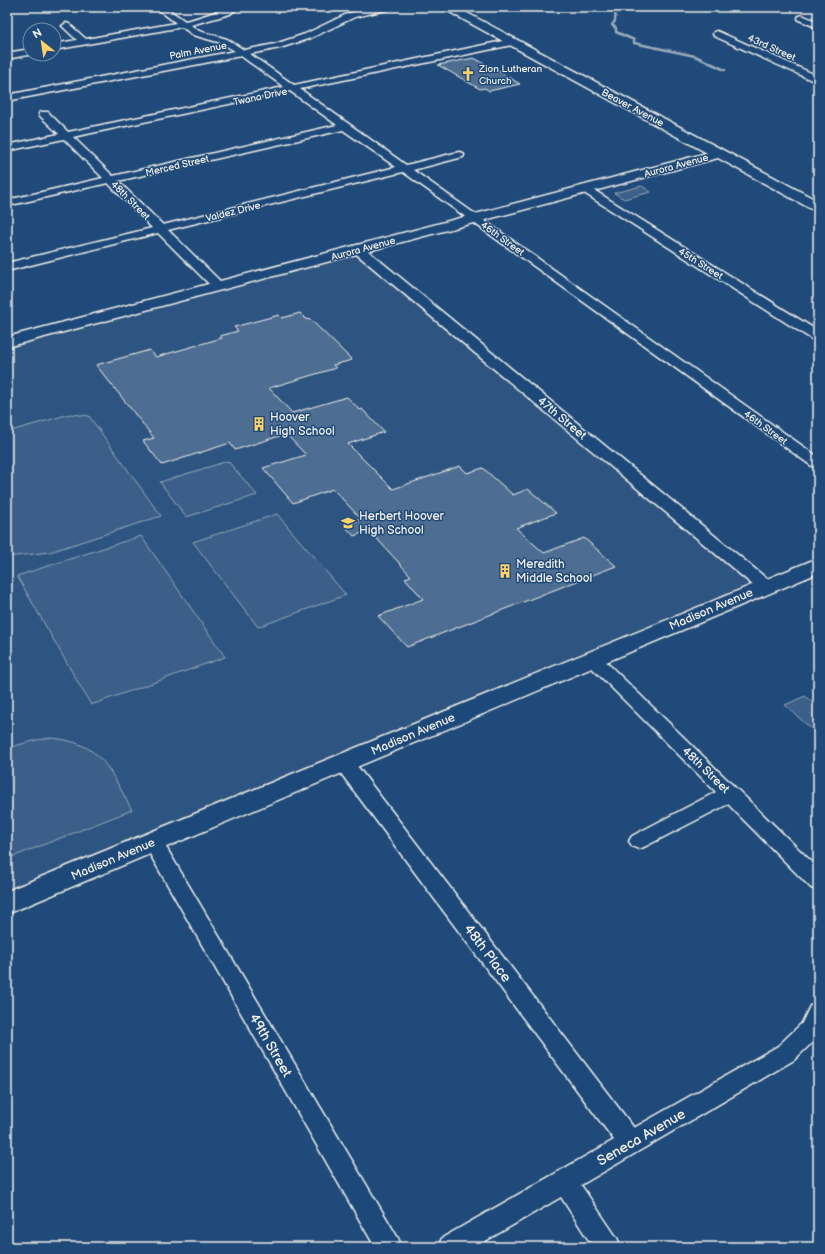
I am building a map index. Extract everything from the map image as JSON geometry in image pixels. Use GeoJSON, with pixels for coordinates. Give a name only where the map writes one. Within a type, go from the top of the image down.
{"type":"FeatureCollection","features":[{"type":"Feature","properties":{"kind":"street","name":"46th Street"},"geometry":{"type":"LineString","coordinates":[[159,7],[196,33],[224,41],[294,89],[818,464]]}},
{"type":"Feature","properties":{"kind":"street"},"geometry":{"type":"LineString","coordinates":[[62,46],[182,24],[212,17],[235,7]]}},
{"type":"Feature","properties":{"kind":"street","name":"Palm Avenue"},"geometry":{"type":"LineString","coordinates":[[7,98],[242,53],[294,41],[323,30],[352,15],[387,7]]}},
{"type":"Feature","properties":{"kind":"street","name":"Beaver Avenue"},"geometry":{"type":"LineString","coordinates":[[448,7],[818,207]]}},
{"type":"Feature","properties":{"kind":"street"},"geometry":{"type":"LineString","coordinates":[[802,18],[818,24]]}},
{"type":"Feature","properties":{"kind":"street"},"geometry":{"type":"LineString","coordinates":[[66,26],[85,42]]}},
{"type":"Feature","properties":{"kind":"street","name":"43rd Street"},"geometry":{"type":"LineString","coordinates":[[717,34],[818,80]]}},
{"type":"Feature","properties":{"kind":"street","name":"Twana Drive"},"geometry":{"type":"LineString","coordinates":[[7,148],[294,89],[512,42]]}},
{"type":"Feature","properties":{"kind":"street"},"geometry":{"type":"LineString","coordinates":[[7,56],[22,53]]}},
{"type":"Feature","properties":{"kind":"street","name":"48th Street"},"geometry":{"type":"LineString","coordinates":[[44,114],[218,286]]}},
{"type":"Feature","properties":{"kind":"street","name":"Merced Street"},"geometry":{"type":"LineString","coordinates":[[7,203],[346,126]]}},
{"type":"Feature","properties":{"kind":"street","name":"Aurora Avenue"},"geometry":{"type":"LineString","coordinates":[[7,342],[718,154]]}},
{"type":"Feature","properties":{"kind":"street","name":"Valdez Drive"},"geometry":{"type":"LineString","coordinates":[[7,266],[459,155]]}},
{"type":"Feature","properties":{"kind":"street","name":"45th Street"},"geometry":{"type":"LineString","coordinates":[[585,189],[818,337]]}},
{"type":"Feature","properties":{"kind":"street","name":"47th Street"},"geometry":{"type":"LineString","coordinates":[[358,249],[766,587]]}},
{"type":"Feature","properties":{"kind":"street","name":"Madison Avenue"},"geometry":{"type":"LineString","coordinates":[[7,903],[818,565]]}},
{"type":"Feature","properties":{"kind":"street","name":"48th Street"},"geometry":{"type":"LineString","coordinates":[[593,659],[818,882]]}},
{"type":"Feature","properties":{"kind":"street","name":"48th Place"},"geometry":{"type":"LineString","coordinates":[[344,763],[631,1143]]}},
{"type":"Feature","properties":{"kind":"street"},"geometry":{"type":"LineString","coordinates":[[639,841],[730,794]]}},
{"type":"Feature","properties":{"kind":"street","name":"49th Street"},"geometry":{"type":"LineString","coordinates":[[153,842],[389,1247]]}},
{"type":"Feature","properties":{"kind":"street","name":"Seneca Avenue"},"geometry":{"type":"LineString","coordinates":[[451,1247],[786,1053],[810,1030],[818,1013]]}},
{"type":"Feature","properties":{"kind":"street"},"geometry":{"type":"LineString","coordinates":[[565,1182],[608,1247]]}},
{"type":"Feature","properties":{"kind":"shaded area"},"geometry":{"type":"Polygon","coordinates":[[[642,186],[651,192],[624,199],[614,193],[642,186]]]}},
{"type":"Feature","properties":{"kind":"shaded area","name":"Herbert Hoover High School"},"geometry":{"type":"Polygon","coordinates":[[[358,249],[766,587],[7,903],[7,342],[358,249]]]}},
{"type":"Feature","properties":{"kind":"shaded area"},"geometry":{"type":"Polygon","coordinates":[[[70,414],[89,416],[161,516],[50,552],[7,557],[7,432],[70,414]]]}},
{"type":"Feature","properties":{"kind":"shaded area"},"geometry":{"type":"Polygon","coordinates":[[[228,461],[257,495],[186,517],[160,482],[228,461]]]}},
{"type":"Feature","properties":{"kind":"shaded area"},"geometry":{"type":"Polygon","coordinates":[[[277,514],[346,595],[258,627],[193,542],[277,514]]]}},
{"type":"Feature","properties":{"kind":"shaded area"},"geometry":{"type":"Polygon","coordinates":[[[141,536],[225,657],[91,705],[17,576],[141,536]]]}},
{"type":"Feature","properties":{"kind":"shaded area"},"geometry":{"type":"Polygon","coordinates":[[[805,696],[818,708],[818,735],[785,705],[805,696]]]}},
{"type":"Feature","properties":{"kind":"shaded area"},"geometry":{"type":"Polygon","coordinates":[[[51,738],[82,745],[93,752],[110,771],[132,810],[7,859],[7,748],[51,738]]]}},
{"type":"Feature","properties":{"kind":"building","name":"Zion Lutheran Church"},"geometry":{"type":"Polygon","coordinates":[[[474,58],[520,84],[489,91],[485,88],[480,89],[438,65],[474,58]]]}},
{"type":"Feature","properties":{"kind":"building","name":"Hoover High School"},"geometry":{"type":"Polygon","coordinates":[[[300,313],[307,320],[310,319],[352,360],[333,365],[336,368],[269,388],[292,413],[347,397],[360,410],[362,409],[384,432],[348,444],[393,489],[460,466],[467,473],[483,468],[513,495],[528,489],[556,513],[516,528],[544,553],[584,538],[616,566],[407,647],[378,616],[423,599],[405,578],[411,576],[369,530],[354,536],[344,525],[361,519],[333,489],[293,503],[263,468],[306,455],[286,434],[235,450],[230,443],[162,465],[143,441],[154,438],[96,365],[150,350],[156,357],[222,338],[220,336],[238,331],[234,327],[279,315],[282,318],[300,313]]]}},
{"type":"Feature","properties":{"kind":"waterway"},"geometry":{"type":"LineString","coordinates":[[616,7],[615,21],[612,25],[616,28],[616,32],[634,40],[634,43],[695,56],[725,70]]}},
{"type":"Feature","properties":{"kind":"place","name":"Zion Lutheran Church"},"geometry":{"type":"Point","coordinates":[468,74]}},
{"type":"Feature","properties":{"kind":"place","name":"Hoover High School"},"geometry":{"type":"Point","coordinates":[259,424]}},
{"type":"Feature","properties":{"kind":"place","name":"Herbert Hoover High School"},"geometry":{"type":"Point","coordinates":[348,523]}},
{"type":"Feature","properties":{"kind":"place","name":"Meredith Middle School"},"geometry":{"type":"Point","coordinates":[505,571]}}]}
